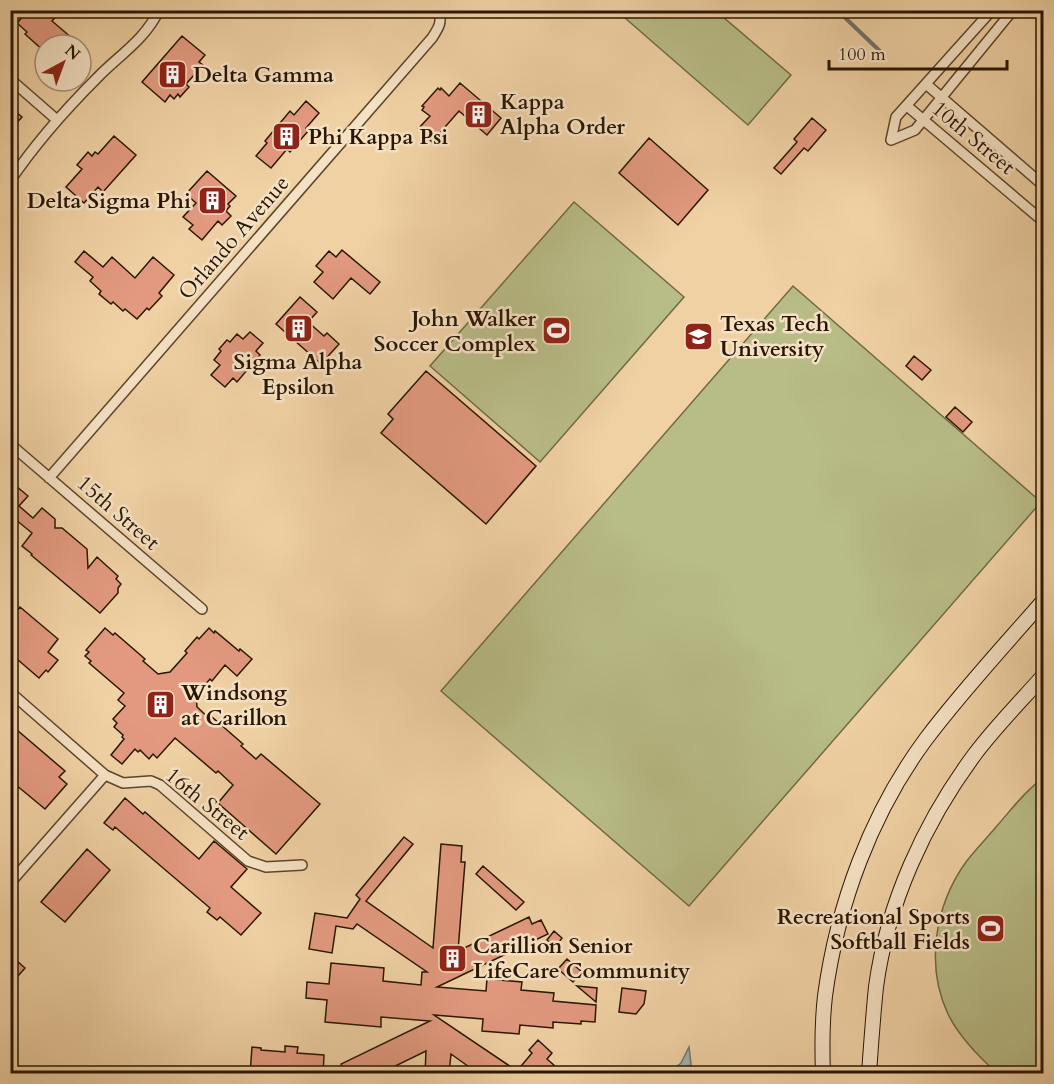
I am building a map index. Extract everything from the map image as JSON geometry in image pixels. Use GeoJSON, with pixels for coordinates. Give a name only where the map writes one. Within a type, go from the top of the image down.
{"type":"FeatureCollection","features":[{"type":"Feature","properties":{"kind":"main road"},"geometry":{"type":"LineString","coordinates":[[823,1074],[825,997],[833,949],[849,892],[870,836],[896,785],[925,741],[957,700],[1044,600]]}},
{"type":"Feature","properties":{"kind":"main road"},"geometry":{"type":"LineString","coordinates":[[869,1074],[876,986],[883,952],[912,862],[942,803],[959,776],[976,752],[1044,675]]}},
{"type":"Feature","properties":{"kind":"street"},"geometry":{"type":"LineString","coordinates":[[10,181],[57,120],[99,76],[136,42],[154,21],[159,10]]}},
{"type":"Feature","properties":{"kind":"street"},"geometry":{"type":"LineString","coordinates":[[992,10],[896,117],[891,141],[915,130],[1013,10]]}},
{"type":"Feature","properties":{"kind":"street","name":"Orlando Avenue"},"geometry":{"type":"LineString","coordinates":[[49,478],[432,38],[439,27],[440,15]]}},
{"type":"Feature","properties":{"kind":"street"},"geometry":{"type":"LineString","coordinates":[[10,79],[57,120]]}},
{"type":"Feature","properties":{"kind":"street","name":"10th Street"},"geometry":{"type":"LineString","coordinates":[[926,84],[1044,186]]}},
{"type":"Feature","properties":{"kind":"street","name":"10th Street"},"geometry":{"type":"LineString","coordinates":[[907,105],[1044,222]]}},
{"type":"Feature","properties":{"kind":"street","name":"15th Street"},"geometry":{"type":"LineString","coordinates":[[10,444],[202,609]]}},
{"type":"Feature","properties":{"kind":"street","name":"16th Street"},"geometry":{"type":"LineString","coordinates":[[10,692],[105,775],[123,783],[151,781],[160,785],[248,861],[266,867],[302,865]]}},
{"type":"Feature","properties":{"kind":"street"},"geometry":{"type":"LineString","coordinates":[[10,883],[105,775]]}},
{"type":"Feature","properties":{"kind":"green space"},"geometry":{"type":"Polygon","coordinates":[[[632,10],[716,11],[791,75],[748,125],[625,18],[632,10]]]}},
{"type":"Feature","properties":{"kind":"green space","name":"John Walker Soccer Complex"},"geometry":{"type":"Polygon","coordinates":[[[574,202],[684,297],[540,462],[430,366],[574,202]]]}},
{"type":"Feature","properties":{"kind":"green space"},"geometry":{"type":"Polygon","coordinates":[[[793,286],[1041,502],[689,906],[441,691],[793,286]]]}},
{"type":"Feature","properties":{"kind":"green space","name":"Recreational Sports Softball Fields"},"geometry":{"type":"Polygon","coordinates":[[[1043,778],[1043,1073],[997,1073],[969,1046],[948,1014],[937,976],[935,956],[937,936],[947,897],[966,862],[1018,801],[1043,778]]]}},
{"type":"Feature","properties":{"kind":"water"},"geometry":{"type":"Polygon","coordinates":[[[689,1047],[692,1073],[668,1073],[681,1063],[689,1047]]]}},
{"type":"Feature","properties":{"kind":"building"},"geometry":{"type":"Polygon","coordinates":[[[29,10],[62,10],[52,21],[66,33],[33,33],[33,41],[17,23],[29,10]]]}},
{"type":"Feature","properties":{"kind":"building","name":"Delta Gamma"},"geometry":{"type":"Polygon","coordinates":[[[182,36],[205,55],[199,62],[203,65],[186,84],[189,87],[180,97],[178,94],[174,99],[170,95],[165,102],[142,82],[182,36]]]}},
{"type":"Feature","properties":{"kind":"building","name":"Kappa Alpha Order"},"geometry":{"type":"Polygon","coordinates":[[[460,83],[501,118],[487,135],[459,111],[432,142],[418,129],[430,116],[422,110],[424,107],[422,106],[438,88],[449,96],[460,83]]]}},
{"type":"Feature","properties":{"kind":"building","name":"Phi Kappa Psi"},"geometry":{"type":"Polygon","coordinates":[[[306,101],[319,113],[306,128],[309,130],[290,152],[287,149],[271,168],[256,156],[267,143],[265,141],[290,111],[294,115],[306,101]]]}},
{"type":"Feature","properties":{"kind":"building"},"geometry":{"type":"Polygon","coordinates":[[[10,107],[22,117],[10,130],[10,107]]]}},
{"type":"Feature","properties":{"kind":"building"},"geometry":{"type":"Polygon","coordinates":[[[812,118],[826,130],[808,151],[804,148],[781,174],[774,168],[797,142],[794,139],[812,118]]]}},
{"type":"Feature","properties":{"kind":"building"},"geometry":{"type":"Polygon","coordinates":[[[114,136],[136,155],[103,192],[98,187],[84,203],[66,187],[82,169],[77,165],[88,152],[92,156],[95,152],[98,154],[114,136]]]}},
{"type":"Feature","properties":{"kind":"building"},"geometry":{"type":"Polygon","coordinates":[[[649,138],[708,190],[678,225],[619,173],[649,138]]]}},
{"type":"Feature","properties":{"kind":"building","name":"Delta Sigma Phi"},"geometry":{"type":"Polygon","coordinates":[[[207,171],[236,196],[228,204],[230,206],[226,211],[231,216],[222,225],[218,221],[202,240],[189,229],[193,225],[183,217],[196,203],[186,194],[207,171]]]}},
{"type":"Feature","properties":{"kind":"building","name":"Sigma Alpha Epsilon"},"geometry":{"type":"Polygon","coordinates":[[[342,250],[380,282],[370,294],[351,278],[333,299],[314,282],[323,272],[316,266],[329,251],[336,257],[342,250]]]}},
{"type":"Feature","properties":{"kind":"building"},"geometry":{"type":"Polygon","coordinates":[[[84,251],[103,267],[112,257],[135,278],[153,257],[174,275],[159,293],[162,296],[137,319],[99,294],[101,291],[90,281],[93,277],[75,262],[84,251]]]}},
{"type":"Feature","properties":{"kind":"building","name":"Sigma Alpha Epsilon"},"geometry":{"type":"Polygon","coordinates":[[[300,297],[317,312],[308,322],[324,336],[327,333],[339,344],[321,364],[276,324],[300,297]]]}},
{"type":"Feature","properties":{"kind":"building"},"geometry":{"type":"Polygon","coordinates":[[[250,332],[263,343],[256,351],[260,355],[237,382],[233,378],[225,387],[211,375],[220,365],[214,360],[221,351],[219,349],[237,334],[243,339],[250,332]]]}},
{"type":"Feature","properties":{"kind":"building"},"geometry":{"type":"Polygon","coordinates":[[[914,356],[931,370],[922,380],[906,366],[914,356]]]}},
{"type":"Feature","properties":{"kind":"building"},"geometry":{"type":"Polygon","coordinates":[[[426,371],[536,466],[486,524],[381,433],[393,419],[388,414],[426,371]]]}},
{"type":"Feature","properties":{"kind":"building"},"geometry":{"type":"Polygon","coordinates":[[[955,407],[972,422],[963,432],[946,417],[955,407]]]}},
{"type":"Feature","properties":{"kind":"building"},"geometry":{"type":"Polygon","coordinates":[[[10,481],[28,496],[19,506],[33,518],[42,508],[55,519],[55,528],[62,528],[87,549],[88,568],[97,557],[118,576],[116,579],[121,584],[118,593],[100,613],[22,546],[32,533],[10,515],[10,481]]]}},
{"type":"Feature","properties":{"kind":"building"},"geometry":{"type":"Polygon","coordinates":[[[20,607],[58,639],[48,652],[58,660],[48,672],[46,670],[39,678],[10,653],[10,619],[20,607]]]}},
{"type":"Feature","properties":{"kind":"building","name":"Windsong at Carillon"},"geometry":{"type":"Polygon","coordinates":[[[105,628],[113,635],[115,633],[145,659],[143,661],[158,674],[170,672],[187,653],[185,651],[197,637],[199,639],[209,628],[252,659],[237,676],[225,665],[196,695],[197,707],[243,744],[241,746],[256,759],[261,754],[320,804],[276,854],[218,803],[233,785],[175,738],[157,758],[153,754],[149,759],[140,750],[138,752],[135,749],[122,764],[111,755],[124,739],[114,727],[117,723],[113,719],[125,706],[118,700],[124,693],[89,663],[91,661],[85,656],[89,652],[86,650],[105,628]]]}},
{"type":"Feature","properties":{"kind":"building"},"geometry":{"type":"Polygon","coordinates":[[[10,724],[65,771],[59,777],[67,784],[45,809],[10,780],[10,724]]]}},
{"type":"Feature","properties":{"kind":"building"},"geometry":{"type":"Polygon","coordinates":[[[125,798],[143,814],[145,812],[199,859],[214,841],[247,869],[231,887],[261,913],[241,935],[220,917],[217,920],[207,912],[210,908],[115,827],[113,830],[104,823],[125,798]]]}},
{"type":"Feature","properties":{"kind":"building","name":"Carillion Senior LifeCare Community"},"geometry":{"type":"Polygon","coordinates":[[[404,837],[413,844],[366,901],[433,948],[441,844],[462,846],[461,862],[465,862],[458,951],[529,917],[532,924],[541,920],[548,934],[437,987],[486,991],[487,979],[522,982],[521,990],[554,993],[553,1001],[596,1005],[595,1022],[581,1021],[581,1024],[553,1022],[553,1028],[520,1025],[519,1034],[482,1031],[483,1019],[434,1015],[517,1071],[532,1053],[529,1050],[538,1040],[552,1053],[547,1059],[564,1074],[479,1074],[451,1054],[449,1074],[425,1074],[426,1051],[379,1074],[345,1074],[341,1064],[430,1021],[381,1017],[381,1027],[325,1022],[327,1000],[306,998],[307,982],[329,984],[331,963],[384,968],[383,981],[421,985],[422,972],[427,972],[357,924],[353,929],[336,926],[332,953],[309,949],[315,913],[347,918],[360,899],[356,895],[404,837]]]}},
{"type":"Feature","properties":{"kind":"building"},"geometry":{"type":"Polygon","coordinates":[[[87,849],[110,870],[65,922],[41,902],[87,849]]]}},
{"type":"Feature","properties":{"kind":"building"},"geometry":{"type":"Polygon","coordinates":[[[483,866],[524,902],[516,910],[476,874],[483,866]]]}},
{"type":"Feature","properties":{"kind":"building"},"geometry":{"type":"Polygon","coordinates":[[[554,931],[562,938],[555,947],[547,940],[554,931]]]}},
{"type":"Feature","properties":{"kind":"building"},"geometry":{"type":"Polygon","coordinates":[[[10,955],[25,968],[10,985],[10,955]]]}},
{"type":"Feature","properties":{"kind":"building"},"geometry":{"type":"Polygon","coordinates":[[[567,959],[582,972],[573,982],[558,969],[567,959]]]}},
{"type":"Feature","properties":{"kind":"building"},"geometry":{"type":"Polygon","coordinates":[[[577,986],[597,988],[596,1002],[577,986]]]}},
{"type":"Feature","properties":{"kind":"building"},"geometry":{"type":"Polygon","coordinates":[[[622,988],[646,991],[644,1004],[636,1014],[619,1012],[622,988]]]}},
{"type":"Feature","properties":{"kind":"building"},"geometry":{"type":"Polygon","coordinates":[[[285,1046],[298,1047],[297,1053],[324,1055],[323,1074],[250,1074],[252,1047],[285,1052],[285,1046]]]}},
{"type":"Feature","properties":{"kind":"waterway"},"geometry":{"type":"LineString","coordinates":[[837,10],[884,55]]}},
{"type":"Feature","properties":{"kind":"place","name":"Delta Gamma"},"geometry":{"type":"Point","coordinates":[172,74]}},
{"type":"Feature","properties":{"kind":"place","name":"Kappa Alpha Order"},"geometry":{"type":"Point","coordinates":[479,114]}},
{"type":"Feature","properties":{"kind":"place","name":"Phi Kappa Psi"},"geometry":{"type":"Point","coordinates":[287,136]}},
{"type":"Feature","properties":{"kind":"place","name":"Delta Sigma Phi"},"geometry":{"type":"Point","coordinates":[212,200]}},
{"type":"Feature","properties":{"kind":"place","name":"Sigma Alpha Epsilon"},"geometry":{"type":"Point","coordinates":[298,329]}},
{"type":"Feature","properties":{"kind":"place","name":"John Walker Soccer Complex"},"geometry":{"type":"Point","coordinates":[557,331]}},
{"type":"Feature","properties":{"kind":"place","name":"Texas Tech University"},"geometry":{"type":"Point","coordinates":[699,336]}},
{"type":"Feature","properties":{"kind":"place","name":"Windsong at Carillon"},"geometry":{"type":"Point","coordinates":[160,705]}},
{"type":"Feature","properties":{"kind":"place","name":"Recreational Sports Softball Fields"},"geometry":{"type":"Point","coordinates":[991,929]}},
{"type":"Feature","properties":{"kind":"place","name":"Carillion Senior LifeCare Community"},"geometry":{"type":"Point","coordinates":[452,958]}}]}
